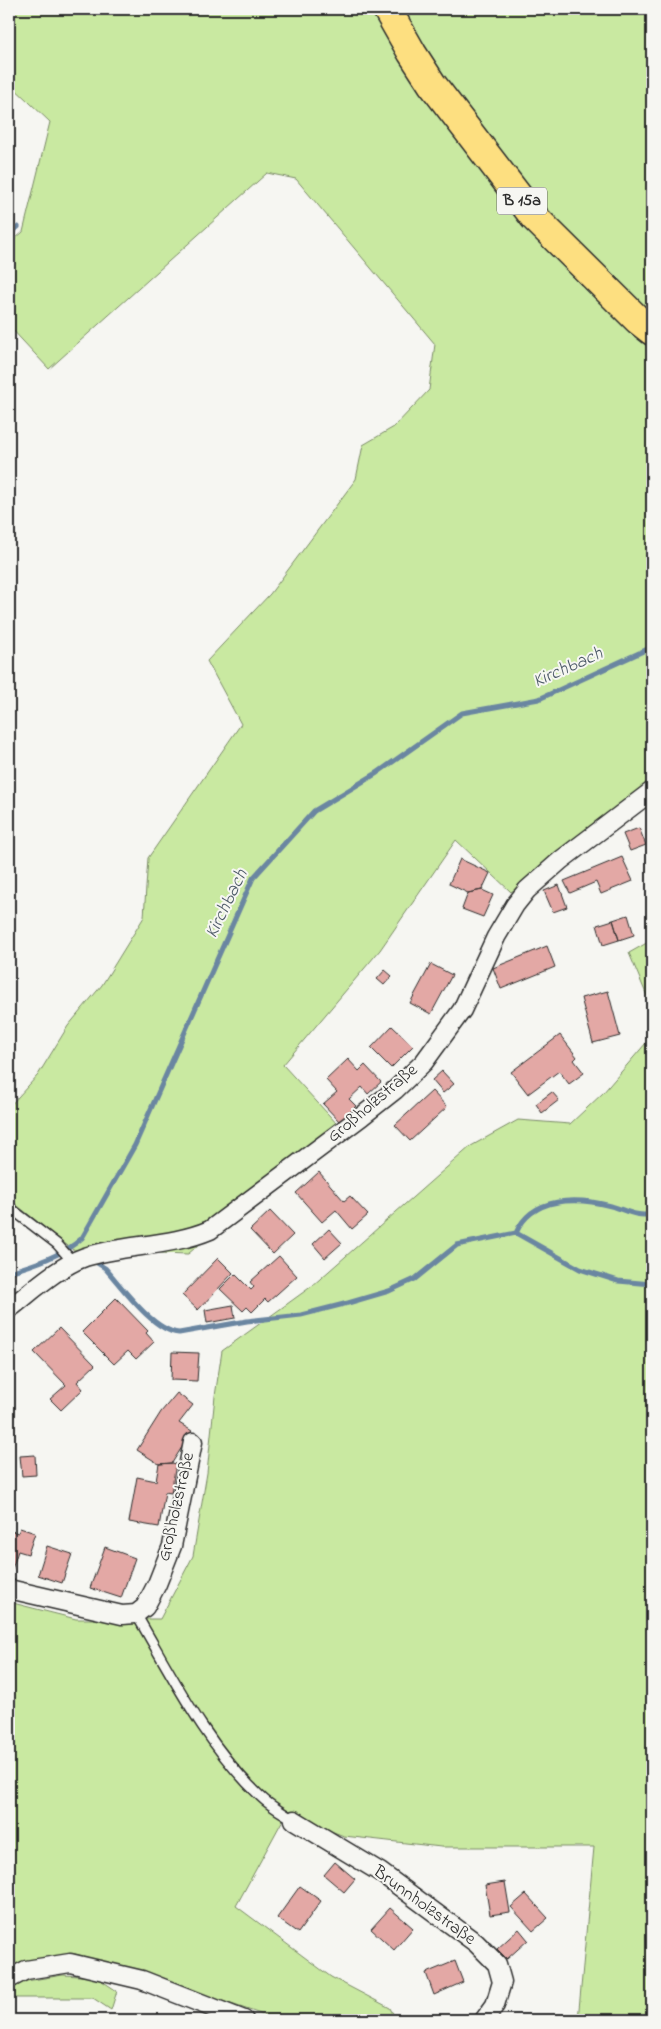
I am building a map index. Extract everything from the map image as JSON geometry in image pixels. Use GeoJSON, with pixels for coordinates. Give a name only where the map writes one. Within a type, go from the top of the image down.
{"type":"FeatureCollection","features":[{"type":"Feature","properties":{"kind":"highway","name":"B 15a"},"geometry":{"type":"LineString","coordinates":[[387,9],[432,84],[534,216],[652,332]]}},
{"type":"Feature","properties":{"kind":"street","name":"Großholzstraße"},"geometry":{"type":"LineString","coordinates":[[9,1309],[72,1262],[119,1249],[192,1238],[210,1230],[395,1090],[424,1062],[462,1010],[496,937],[515,905],[528,890],[582,843],[652,791]]}},
{"type":"Feature","properties":{"kind":"street","name":"Großholzstraße"},"geometry":{"type":"LineString","coordinates":[[136,1614],[145,1607],[157,1584],[172,1546],[193,1442]]}},
{"type":"Feature","properties":{"kind":"street"},"geometry":{"type":"LineString","coordinates":[[9,1589],[122,1615],[136,1614]]}},
{"type":"Feature","properties":{"kind":"street","name":"Brunnholzstraße"},"geometry":{"type":"LineString","coordinates":[[294,1820],[380,1872],[476,1943],[497,1964],[502,1982],[495,2005],[484,2020]]}},
{"type":"Feature","properties":{"kind":"street"},"geometry":{"type":"LineString","coordinates":[[9,1978],[26,1970],[70,1964],[142,1980],[244,2020]]}},
{"type":"Feature","properties":{"kind":"lane"},"geometry":{"type":"LineString","coordinates":[[9,1207],[57,1244],[72,1262]]}},
{"type":"Feature","properties":{"kind":"lane"},"geometry":{"type":"LineString","coordinates":[[136,1614],[203,1728],[225,1759],[261,1797],[294,1820]]}},
{"type":"Feature","properties":{"kind":"green space"},"geometry":{"type":"Polygon","coordinates":[[[9,9],[652,9],[652,806],[645,798],[511,892],[456,840],[380,950],[283,1065],[339,1126],[188,1254],[73,1250],[9,1199],[9,1107],[38,1075],[68,1026],[102,985],[144,917],[148,858],[241,724],[207,661],[270,594],[356,479],[363,445],[394,427],[429,390],[435,344],[296,179],[267,173],[49,369],[9,326],[9,244],[23,232],[50,122],[9,83],[9,9]]]}},
{"type":"Feature","properties":{"kind":"green space"},"geometry":{"type":"Polygon","coordinates":[[[652,940],[652,1008],[629,953],[652,940]]]}},
{"type":"Feature","properties":{"kind":"green space"},"geometry":{"type":"Polygon","coordinates":[[[652,1036],[652,2020],[578,2020],[594,1847],[441,1847],[344,1836],[286,1814],[236,1906],[331,1977],[390,2008],[396,2020],[278,2020],[120,1966],[75,1954],[29,1963],[9,1972],[9,1602],[76,1619],[160,1619],[193,1556],[207,1473],[222,1351],[312,1286],[471,1146],[518,1120],[570,1124],[603,1093],[652,1036]]]}},
{"type":"Feature","properties":{"kind":"green space"},"geometry":{"type":"Polygon","coordinates":[[[63,1975],[96,1977],[117,1991],[111,2010],[93,1998],[12,1998],[9,2000],[9,1986],[20,1982],[63,1975]]]}},
{"type":"Feature","properties":{"kind":"building"},"geometry":{"type":"Polygon","coordinates":[[[639,828],[646,845],[630,851],[623,834],[639,828]]]}},
{"type":"Feature","properties":{"kind":"building"},"geometry":{"type":"Polygon","coordinates":[[[622,857],[633,881],[601,894],[596,882],[570,893],[564,881],[622,857]]]}},
{"type":"Feature","properties":{"kind":"building"},"geometry":{"type":"Polygon","coordinates":[[[460,859],[490,873],[482,890],[468,893],[449,884],[460,859]]]}},
{"type":"Feature","properties":{"kind":"building"},"geometry":{"type":"Polygon","coordinates":[[[559,885],[567,907],[553,912],[544,891],[559,885]]]}},
{"type":"Feature","properties":{"kind":"building"},"geometry":{"type":"Polygon","coordinates":[[[482,890],[493,895],[483,917],[462,909],[468,893],[482,890]]]}},
{"type":"Feature","properties":{"kind":"building"},"geometry":{"type":"Polygon","coordinates":[[[628,915],[634,935],[619,940],[613,920],[628,915]]]}},
{"type":"Feature","properties":{"kind":"building"},"geometry":{"type":"Polygon","coordinates":[[[613,920],[619,940],[603,945],[597,925],[613,920]]]}},
{"type":"Feature","properties":{"kind":"building"},"geometry":{"type":"Polygon","coordinates":[[[547,946],[555,967],[501,989],[493,968],[547,946]]]}},
{"type":"Feature","properties":{"kind":"building"},"geometry":{"type":"Polygon","coordinates":[[[431,964],[452,975],[431,1014],[410,1003],[431,964]]]}},
{"type":"Feature","properties":{"kind":"building"},"geometry":{"type":"Polygon","coordinates":[[[385,970],[392,976],[384,985],[377,979],[385,970]]]}},
{"type":"Feature","properties":{"kind":"building"},"geometry":{"type":"Polygon","coordinates":[[[608,991],[620,1036],[593,1043],[581,998],[608,991]]]}},
{"type":"Feature","properties":{"kind":"building"},"geometry":{"type":"Polygon","coordinates":[[[392,1026],[413,1046],[391,1068],[371,1048],[392,1026]]]}},
{"type":"Feature","properties":{"kind":"building"},"geometry":{"type":"Polygon","coordinates":[[[560,1035],[577,1057],[574,1060],[584,1073],[569,1084],[559,1071],[528,1094],[511,1072],[560,1035]]]}},
{"type":"Feature","properties":{"kind":"building"},"geometry":{"type":"Polygon","coordinates":[[[348,1059],[359,1071],[365,1065],[381,1082],[368,1094],[362,1087],[349,1099],[356,1106],[340,1122],[323,1104],[337,1092],[326,1080],[348,1059]]]}},
{"type":"Feature","properties":{"kind":"building"},"geometry":{"type":"Polygon","coordinates":[[[442,1071],[454,1084],[443,1093],[432,1080],[442,1071]]]}},
{"type":"Feature","properties":{"kind":"building"},"geometry":{"type":"Polygon","coordinates":[[[432,1091],[447,1107],[410,1141],[395,1125],[432,1091]]]}},
{"type":"Feature","properties":{"kind":"building"},"geometry":{"type":"Polygon","coordinates":[[[552,1092],[559,1100],[542,1113],[536,1104],[552,1092]]]}},
{"type":"Feature","properties":{"kind":"building"},"geometry":{"type":"Polygon","coordinates":[[[319,1172],[344,1201],[350,1196],[368,1215],[352,1229],[336,1210],[322,1222],[296,1193],[319,1172]]]}},
{"type":"Feature","properties":{"kind":"building"},"geometry":{"type":"Polygon","coordinates":[[[270,1211],[293,1235],[273,1254],[250,1230],[270,1211]]]}},
{"type":"Feature","properties":{"kind":"building"},"geometry":{"type":"Polygon","coordinates":[[[329,1229],[342,1243],[325,1258],[313,1244],[329,1229]]]}},
{"type":"Feature","properties":{"kind":"building"},"geometry":{"type":"Polygon","coordinates":[[[279,1256],[297,1276],[268,1302],[265,1299],[252,1312],[247,1307],[243,1311],[220,1289],[235,1274],[251,1290],[254,1287],[250,1282],[279,1256]]]}},
{"type":"Feature","properties":{"kind":"building"},"geometry":{"type":"Polygon","coordinates":[[[218,1258],[233,1273],[198,1310],[182,1295],[218,1258]]]}},
{"type":"Feature","properties":{"kind":"building"},"geometry":{"type":"Polygon","coordinates":[[[116,1298],[148,1331],[146,1333],[154,1342],[136,1359],[128,1351],[114,1364],[82,1332],[116,1298]]]}},
{"type":"Feature","properties":{"kind":"building"},"geometry":{"type":"Polygon","coordinates":[[[233,1305],[235,1318],[207,1323],[205,1310],[233,1305]]]}},
{"type":"Feature","properties":{"kind":"building"},"geometry":{"type":"Polygon","coordinates":[[[59,1328],[95,1365],[77,1382],[83,1389],[61,1410],[50,1399],[66,1385],[34,1352],[59,1328]]]}},
{"type":"Feature","properties":{"kind":"building"},"geometry":{"type":"Polygon","coordinates":[[[172,1352],[199,1353],[197,1381],[171,1380],[172,1352]]]}},
{"type":"Feature","properties":{"kind":"building"},"geometry":{"type":"Polygon","coordinates":[[[177,1393],[193,1405],[179,1423],[192,1431],[172,1463],[159,1464],[137,1450],[161,1412],[177,1393]]]}},
{"type":"Feature","properties":{"kind":"building"},"geometry":{"type":"Polygon","coordinates":[[[35,1455],[36,1475],[22,1476],[20,1456],[35,1455]]]}},
{"type":"Feature","properties":{"kind":"building"},"geometry":{"type":"Polygon","coordinates":[[[159,1464],[176,1464],[171,1493],[165,1492],[159,1527],[129,1522],[137,1477],[156,1481],[159,1464]]]}},
{"type":"Feature","properties":{"kind":"building"},"geometry":{"type":"Polygon","coordinates":[[[20,1528],[35,1533],[28,1554],[18,1551],[12,1569],[9,1568],[9,1530],[18,1533],[20,1528]]]}},
{"type":"Feature","properties":{"kind":"building"},"geometry":{"type":"Polygon","coordinates":[[[47,1546],[72,1554],[62,1583],[38,1575],[47,1546]]]}},
{"type":"Feature","properties":{"kind":"building"},"geometry":{"type":"Polygon","coordinates":[[[105,1547],[135,1558],[121,1598],[90,1588],[105,1547]]]}},
{"type":"Feature","properties":{"kind":"building"},"geometry":{"type":"Polygon","coordinates":[[[335,1862],[355,1879],[344,1892],[324,1875],[335,1862]]]}},
{"type":"Feature","properties":{"kind":"building"},"geometry":{"type":"Polygon","coordinates":[[[505,1882],[510,1912],[490,1915],[485,1885],[505,1882]]]}},
{"type":"Feature","properties":{"kind":"building"},"geometry":{"type":"Polygon","coordinates":[[[300,1886],[321,1901],[298,1933],[277,1918],[300,1886]]]}},
{"type":"Feature","properties":{"kind":"building"},"geometry":{"type":"Polygon","coordinates":[[[526,1894],[548,1918],[533,1931],[511,1907],[526,1894]]]}},
{"type":"Feature","properties":{"kind":"building"},"geometry":{"type":"Polygon","coordinates":[[[390,1908],[413,1928],[394,1950],[371,1929],[390,1908]]]}},
{"type":"Feature","properties":{"kind":"building"},"geometry":{"type":"Polygon","coordinates":[[[519,1929],[528,1940],[507,1959],[497,1949],[519,1929]]]}},
{"type":"Feature","properties":{"kind":"building"},"geometry":{"type":"Polygon","coordinates":[[[455,1961],[463,1982],[434,1995],[426,1973],[455,1961]]]}},
{"type":"Feature","properties":{"kind":"waterway"},"geometry":{"type":"LineString","coordinates":[[9,235],[18,227]]}},
{"type":"Feature","properties":{"kind":"waterway","name":"Kirchbach"},"geometry":{"type":"LineString","coordinates":[[9,1272],[38,1263],[66,1250],[82,1238],[135,1145],[253,878],[314,811],[377,773],[462,713],[539,699],[652,647]]}},
{"type":"Feature","properties":{"kind":"waterway"},"geometry":{"type":"LineString","coordinates":[[516,1233],[523,1221],[533,1212],[557,1202],[584,1201],[642,1215],[652,1214]]}},
{"type":"Feature","properties":{"kind":"waterway"},"geometry":{"type":"LineString","coordinates":[[97,1263],[105,1268],[149,1317],[159,1325],[179,1333],[247,1321],[301,1315],[389,1291],[415,1279],[457,1245],[516,1233],[580,1269],[618,1281],[652,1284]]}}]}
